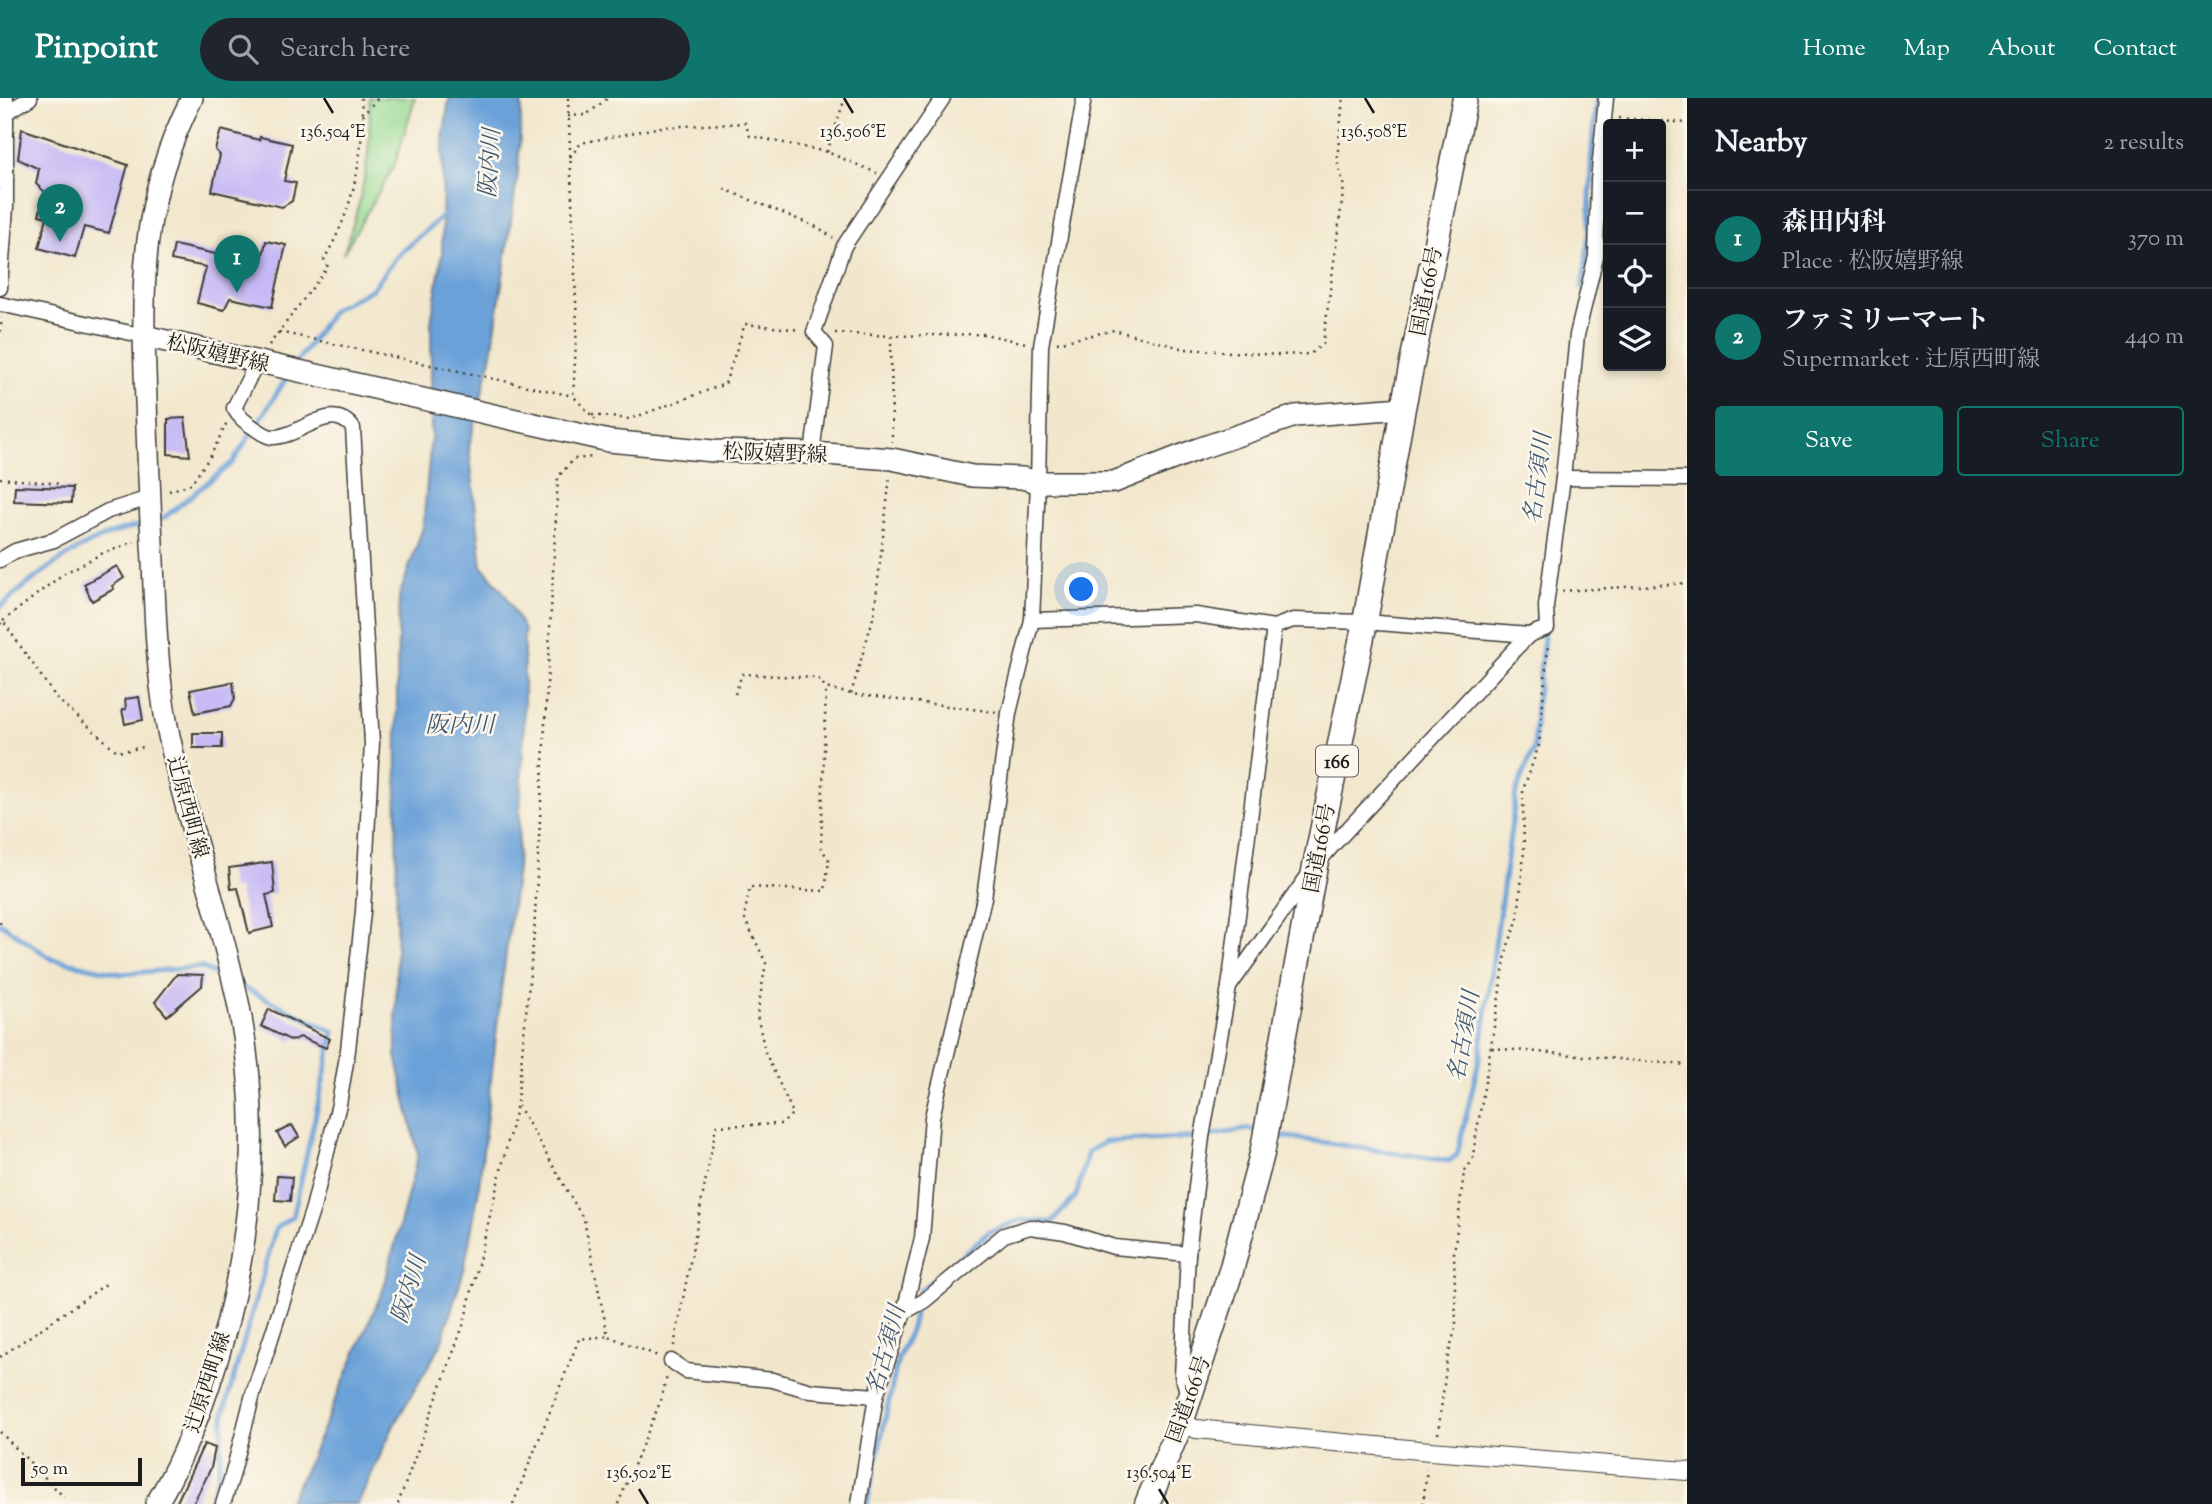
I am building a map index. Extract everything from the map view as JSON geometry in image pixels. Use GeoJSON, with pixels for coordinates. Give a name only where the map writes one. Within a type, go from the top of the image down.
{"type":"FeatureCollection","features":[{"type":"Feature","properties":{"kind":"highway","name":"国道166号"},"geometry":{"type":"LineString","coordinates":[[1147,1504],[1181,1423],[1231,1271],[1262,1154],[1315,866],[1365,622],[1403,408],[1465,98]]}},
{"type":"Feature","properties":{"kind":"main road","name":"辻原西町線"},"geometry":{"type":"LineString","coordinates":[[156,1504],[194,1429],[224,1334],[243,1252],[251,1176],[249,1074],[236,995],[167,727],[156,635],[144,336],[145,257],[154,196],[174,136],[192,98]]}},
{"type":"Feature","properties":{"kind":"main road","name":"松阪嬉野線"},"geometry":{"type":"LineString","coordinates":[[144,336],[609,441],[713,452],[812,453],[892,460],[972,476],[1022,478],[1038,482],[1114,482],[1198,449],[1295,416],[1403,408]]}},
{"type":"Feature","properties":{"kind":"street"},"geometry":{"type":"LineString","coordinates":[[0,288],[6,207],[6,105],[30,98]]}},
{"type":"Feature","properties":{"kind":"street"},"geometry":{"type":"LineString","coordinates":[[812,453],[825,346],[814,332],[844,246],[943,98]]}},
{"type":"Feature","properties":{"kind":"street"},"geometry":{"type":"LineString","coordinates":[[859,1504],[876,1396],[905,1312],[922,1238],[932,1117],[984,898],[1009,713],[1032,620],[1041,346],[1084,98]]}},
{"type":"Feature","properties":{"kind":"street"},"geometry":{"type":"LineString","coordinates":[[1032,620],[1196,615],[1273,627],[1293,620],[1365,622],[1530,634],[1547,629],[1546,606],[1563,478],[1577,335],[1596,256],[1602,116],[1606,98]]}},
{"type":"Feature","properties":{"kind":"street"},"geometry":{"type":"LineString","coordinates":[[0,304],[144,336]]}},
{"type":"Feature","properties":{"kind":"street"},"geometry":{"type":"LineString","coordinates":[[223,1504],[253,1394],[313,1208],[339,1104],[363,912],[371,777],[372,743],[353,428],[343,418],[335,416],[274,437],[265,435],[237,413],[257,362]]}},
{"type":"Feature","properties":{"kind":"street"},"geometry":{"type":"LineString","coordinates":[[1563,478],[1687,480]]}},
{"type":"Feature","properties":{"kind":"street"},"geometry":{"type":"LineString","coordinates":[[0,561],[15,551],[54,540],[108,511],[149,498]]}},
{"type":"Feature","properties":{"kind":"street"},"geometry":{"type":"LineString","coordinates":[[1189,1397],[1182,1376],[1188,1254],[1202,1137],[1229,987],[1273,627]]}},
{"type":"Feature","properties":{"kind":"street"},"geometry":{"type":"LineString","coordinates":[[1229,987],[1315,866],[1530,634]]}},
{"type":"Feature","properties":{"kind":"street"},"geometry":{"type":"LineString","coordinates":[[905,1312],[924,1301],[1004,1235],[1030,1227],[1065,1232],[1114,1247],[1188,1254]]}},
{"type":"Feature","properties":{"kind":"street"},"geometry":{"type":"LineString","coordinates":[[671,1361],[686,1371],[774,1380],[811,1391],[876,1396]]}},
{"type":"Feature","properties":{"kind":"street"},"geometry":{"type":"LineString","coordinates":[[1181,1423],[1196,1429],[1687,1471]]}},
{"type":"Feature","properties":{"kind":"path"},"geometry":{"type":"LineString","coordinates":[[257,362],[328,267],[324,260],[338,237],[354,181],[362,116],[361,98]]}},
{"type":"Feature","properties":{"kind":"path"},"geometry":{"type":"LineString","coordinates":[[362,116],[378,98]]}},
{"type":"Feature","properties":{"kind":"path"},"geometry":{"type":"LineString","coordinates":[[568,98],[577,326],[573,396]]}},
{"type":"Feature","properties":{"kind":"path"},"geometry":{"type":"LineString","coordinates":[[568,116],[586,116],[608,98]]}},
{"type":"Feature","properties":{"kind":"path"},"geometry":{"type":"LineString","coordinates":[[827,152],[845,98]]}},
{"type":"Feature","properties":{"kind":"path"},"geometry":{"type":"LineString","coordinates":[[592,415],[630,419],[725,384],[745,324],[891,337],[984,334],[1041,346],[1114,330],[1185,349],[1278,355],[1310,354],[1323,344],[1344,186],[1338,161],[1343,98]]}},
{"type":"Feature","properties":{"kind":"path"},"geometry":{"type":"LineString","coordinates":[[1602,116],[1687,123]]}},
{"type":"Feature","properties":{"kind":"path"},"geometry":{"type":"LineString","coordinates":[[570,157],[581,143],[661,127],[745,123],[750,136],[827,152],[890,178]]}},
{"type":"Feature","properties":{"kind":"path"},"geometry":{"type":"LineString","coordinates":[[724,189],[819,228],[844,246]]}},
{"type":"Feature","properties":{"kind":"path"},"geometry":{"type":"LineString","coordinates":[[279,332],[573,396],[592,415],[615,450],[611,455],[574,459],[558,477],[534,934],[517,1104],[464,1323],[398,1504]]}},
{"type":"Feature","properties":{"kind":"path"},"geometry":{"type":"LineString","coordinates":[[851,694],[874,615],[892,460],[891,337]]}},
{"type":"Feature","properties":{"kind":"path"},"geometry":{"type":"LineString","coordinates":[[149,498],[191,484],[237,413]]}},
{"type":"Feature","properties":{"kind":"path"},"geometry":{"type":"LineString","coordinates":[[0,478],[62,484]]}},
{"type":"Feature","properties":{"kind":"path"},"geometry":{"type":"LineString","coordinates":[[144,747],[118,752],[57,699],[2,622],[63,574],[104,552],[151,537]]}},
{"type":"Feature","properties":{"kind":"path"},"geometry":{"type":"LineString","coordinates":[[1548,592],[1687,583]]}},
{"type":"Feature","properties":{"kind":"path"},"geometry":{"type":"LineString","coordinates":[[1423,1504],[1430,1451],[1438,1437],[1447,1360],[1457,1326],[1454,1254],[1464,1172],[1472,1161],[1507,948],[1518,919],[1524,852],[1523,790],[1539,745],[1549,638],[1547,629]]}},
{"type":"Feature","properties":{"kind":"path"},"geometry":{"type":"LineString","coordinates":[[735,694],[742,674],[818,678],[826,688],[851,694],[1009,713]]}},
{"type":"Feature","properties":{"kind":"path"},"geometry":{"type":"LineString","coordinates":[[618,1504],[660,1400],[671,1361],[716,1126],[782,1124],[793,1113],[765,1052],[757,1015],[766,963],[744,917],[750,887],[825,891],[829,860],[821,848],[826,688]]}},
{"type":"Feature","properties":{"kind":"path"},"geometry":{"type":"LineString","coordinates":[[1490,1048],[1687,1065]]}},
{"type":"Feature","properties":{"kind":"path"},"geometry":{"type":"LineString","coordinates":[[517,1104],[584,1220],[608,1336]]}},
{"type":"Feature","properties":{"kind":"path"},"geometry":{"type":"LineString","coordinates":[[0,1357],[106,1284]]}},
{"type":"Feature","properties":{"kind":"path"},"geometry":{"type":"LineString","coordinates":[[513,1504],[579,1339],[608,1336],[671,1361]]}},
{"type":"Feature","properties":{"kind":"path"},"geometry":{"type":"LineString","coordinates":[[0,1432],[64,1497]]}},
{"type":"Feature","properties":{"kind":"green space"},"geometry":{"type":"Polygon","coordinates":[[[369,98],[415,98],[395,164],[343,254],[365,177],[369,98]]]}},
{"type":"Feature","properties":{"kind":"water","name":"阪内川"},"geometry":{"type":"Polygon","coordinates":[[[449,98],[522,98],[518,172],[492,353],[469,447],[482,566],[505,594],[524,630],[524,729],[517,869],[478,1195],[464,1270],[440,1346],[394,1425],[358,1504],[287,1504],[305,1470],[383,1290],[418,1155],[396,1055],[399,597],[423,527],[431,437],[431,323],[442,255],[443,140],[449,98]]]}},
{"type":"Feature","properties":{"kind":"building"},"geometry":{"type":"Polygon","coordinates":[[[22,129],[128,165],[109,233],[84,227],[75,258],[39,248],[47,217],[39,215],[45,192],[36,184],[39,169],[18,159],[22,129]]]}},
{"type":"Feature","properties":{"kind":"building"},"geometry":{"type":"Polygon","coordinates":[[[221,130],[259,140],[260,137],[292,144],[284,181],[296,183],[292,201],[282,207],[212,191],[220,155],[215,150],[221,130]]]}},
{"type":"Feature","properties":{"kind":"building"},"geometry":{"type":"Polygon","coordinates":[[[266,241],[286,245],[272,307],[230,298],[224,310],[197,303],[206,267],[171,260],[174,245],[261,264],[266,241]]]}},
{"type":"Feature","properties":{"kind":"building"},"geometry":{"type":"Polygon","coordinates":[[[185,418],[190,456],[168,454],[168,419],[185,418]]]}},
{"type":"Feature","properties":{"kind":"building"},"geometry":{"type":"Polygon","coordinates":[[[15,486],[72,488],[71,503],[14,501],[15,486]]]}},
{"type":"Feature","properties":{"kind":"building"},"geometry":{"type":"Polygon","coordinates":[[[117,566],[124,578],[112,586],[114,589],[92,601],[84,584],[117,566]]]}},
{"type":"Feature","properties":{"kind":"building"},"geometry":{"type":"Polygon","coordinates":[[[233,682],[235,698],[231,706],[195,713],[190,690],[233,682]]]}},
{"type":"Feature","properties":{"kind":"building"},"geometry":{"type":"Polygon","coordinates":[[[139,697],[143,720],[125,724],[122,710],[126,709],[125,699],[139,697]]]}},
{"type":"Feature","properties":{"kind":"building"},"geometry":{"type":"Polygon","coordinates":[[[193,733],[222,733],[222,748],[193,748],[193,733]]]}},
{"type":"Feature","properties":{"kind":"building"},"geometry":{"type":"Polygon","coordinates":[[[272,862],[275,893],[266,895],[273,927],[249,933],[238,888],[231,889],[229,868],[272,862]]]}},
{"type":"Feature","properties":{"kind":"building"},"geometry":{"type":"Polygon","coordinates":[[[177,974],[203,975],[202,986],[167,1016],[155,1002],[177,974]]]}},
{"type":"Feature","properties":{"kind":"building"},"geometry":{"type":"Polygon","coordinates":[[[269,1009],[330,1039],[326,1048],[300,1037],[292,1041],[261,1026],[269,1009]]]}},
{"type":"Feature","properties":{"kind":"building"},"geometry":{"type":"Polygon","coordinates":[[[292,1125],[299,1137],[285,1146],[277,1133],[292,1125]]]}},
{"type":"Feature","properties":{"kind":"building"},"geometry":{"type":"Polygon","coordinates":[[[277,1176],[292,1177],[290,1201],[275,1200],[277,1176]]]}},
{"type":"Feature","properties":{"kind":"building"},"geometry":{"type":"Polygon","coordinates":[[[204,1444],[215,1448],[211,1468],[193,1504],[176,1504],[204,1444]]]}},
{"type":"Feature","properties":{"kind":"waterway","name":"名古須川"},"geometry":{"type":"LineString","coordinates":[[1582,287],[1588,240],[1597,98]]}},
{"type":"Feature","properties":{"kind":"waterway"},"geometry":{"type":"LineString","coordinates":[[294,366],[333,310],[372,289],[398,255],[445,214]]}},
{"type":"Feature","properties":{"kind":"waterway"},"geometry":{"type":"LineString","coordinates":[[157,520],[165,517],[233,462],[289,374]]}},
{"type":"Feature","properties":{"kind":"waterway"},"geometry":{"type":"LineString","coordinates":[[0,607],[36,577],[75,551],[108,535],[144,524]]}},
{"type":"Feature","properties":{"kind":"waterway","name":"名古須川"},"geometry":{"type":"LineString","coordinates":[[1274,1135],[1449,1161],[1457,1155],[1480,1056],[1516,792],[1534,748],[1544,638],[1538,618],[1540,605]]}},
{"type":"Feature","properties":{"kind":"waterway"},"geometry":{"type":"LineString","coordinates":[[0,923],[52,959],[122,974],[201,967],[228,981]]}},
{"type":"Feature","properties":{"kind":"waterway"},"geometry":{"type":"LineString","coordinates":[[208,1504],[218,1477],[224,1412],[276,1228],[293,1216],[334,1032],[240,986]]}},
{"type":"Feature","properties":{"kind":"waterway","name":"名古須川"},"geometry":{"type":"LineString","coordinates":[[867,1504],[898,1359],[911,1328],[920,1291],[989,1232],[1020,1220],[1052,1222],[1076,1196],[1088,1152],[1105,1142],[1202,1137],[1249,1129],[1261,1132]]}},
{"type":"Feature","properties":{"kind":"place","name":"ファミリーマート"},"geometry":{"type":"Point","coordinates":[60,242]}},
{"type":"Feature","properties":{"kind":"place","name":"森田内科"},"geometry":{"type":"Point","coordinates":[237,293]}}]}
